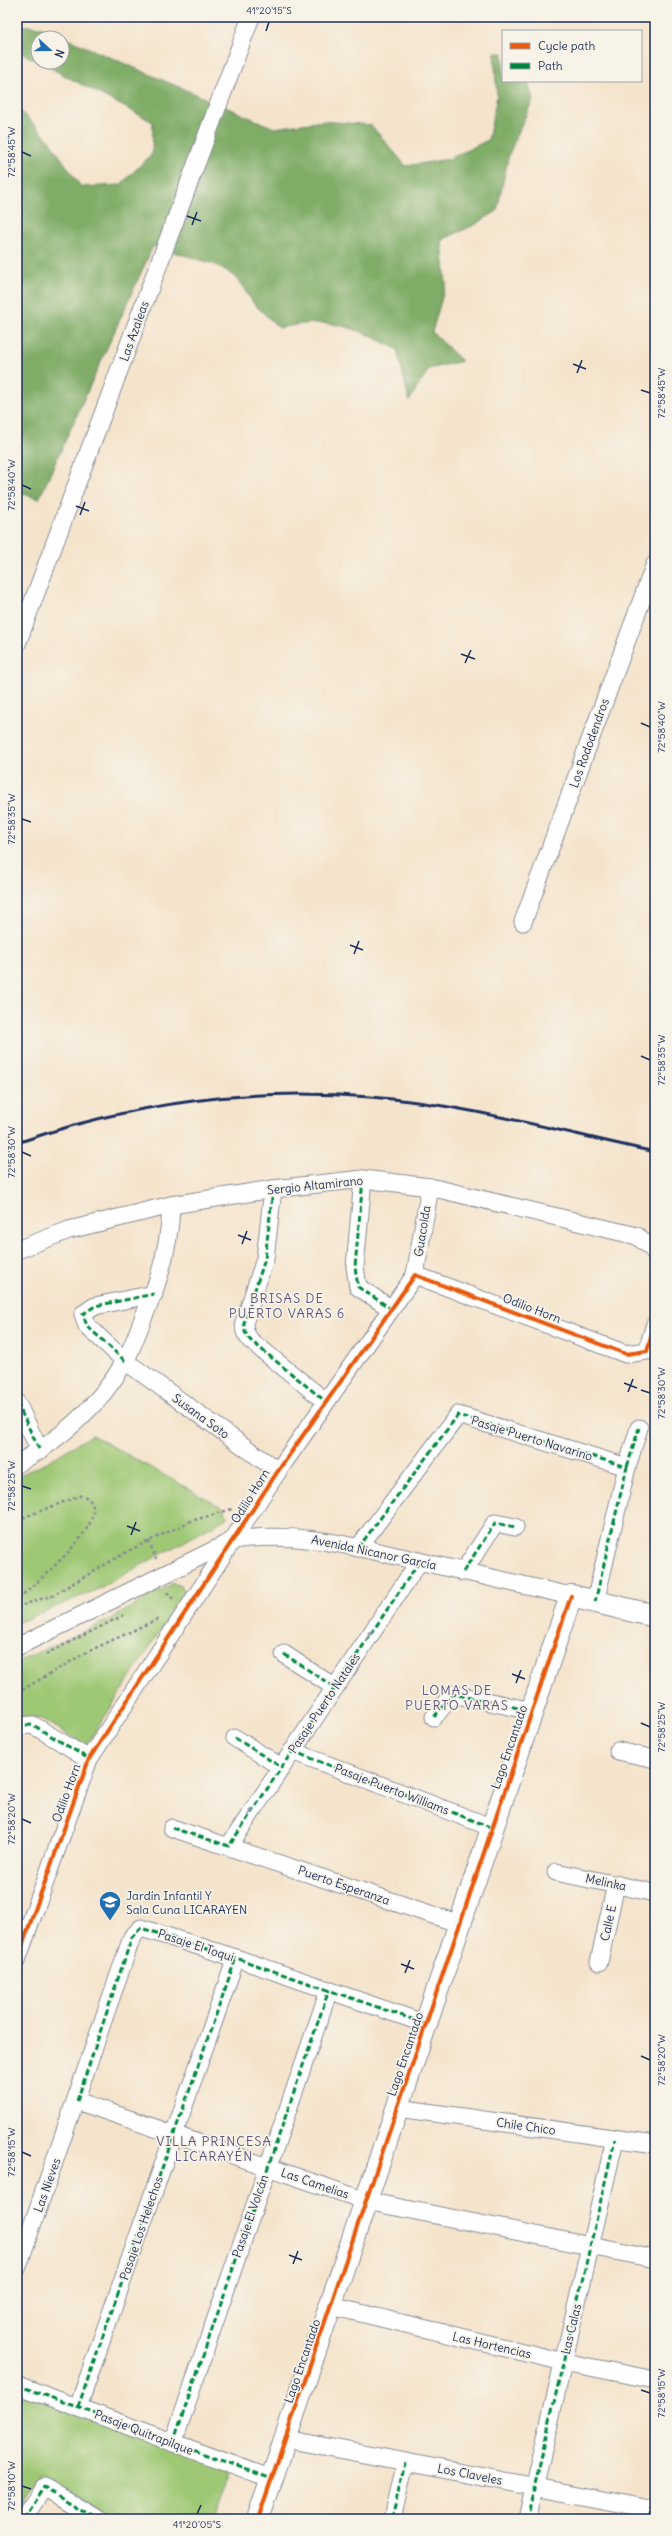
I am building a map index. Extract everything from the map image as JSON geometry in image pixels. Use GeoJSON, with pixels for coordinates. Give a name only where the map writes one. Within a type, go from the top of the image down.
{"type":"FeatureCollection","features":[{"type":"Feature","properties":{"kind":"street","name":"Las Azaleas"},"geometry":{"type":"LineString","coordinates":[[17,644],[251,17]]}},
{"type":"Feature","properties":{"kind":"street","name":"Los Rododendros"},"geometry":{"type":"LineString","coordinates":[[523,922],[655,564]]}},
{"type":"Feature","properties":{"kind":"street","name":"Sergio Altamirano"},"geometry":{"type":"LineString","coordinates":[[17,1250],[69,1230],[170,1205],[273,1189],[362,1179],[430,1188],[637,1236],[651,1247],[655,1253]]}},
{"type":"Feature","properties":{"kind":"street"},"geometry":{"type":"LineString","coordinates":[[362,1179],[356,1267],[358,1288],[390,1308]]}},
{"type":"Feature","properties":{"kind":"street","name":"Guacolda"},"geometry":{"type":"LineString","coordinates":[[415,1275],[430,1188]]}},
{"type":"Feature","properties":{"kind":"street"},"geometry":{"type":"LineString","coordinates":[[273,1189],[265,1259],[244,1323],[245,1332],[250,1340],[325,1401]]}},
{"type":"Feature","properties":{"kind":"street"},"geometry":{"type":"LineString","coordinates":[[17,1464],[40,1451],[87,1409],[125,1361],[154,1294],[166,1256],[170,1205]]}},
{"type":"Feature","properties":{"kind":"street","name":"Odilio Horn"},"geometry":{"type":"LineString","coordinates":[[17,1960],[20,1943],[89,1759],[181,1608],[200,1591],[325,1401],[415,1275],[626,1354],[647,1351],[655,1324]]}},
{"type":"Feature","properties":{"kind":"street","name":"Susana Soto"},"geometry":{"type":"LineString","coordinates":[[154,1294],[95,1306],[83,1314],[87,1326],[125,1361],[278,1471]]}},
{"type":"Feature","properties":{"kind":"street"},"geometry":{"type":"LineString","coordinates":[[17,1403],[40,1451]]}},
{"type":"Feature","properties":{"kind":"street","name":"Pasaje Puerto Navarino"},"geometry":{"type":"LineString","coordinates":[[358,1548],[458,1414],[628,1468]]}},
{"type":"Feature","properties":{"kind":"street"},"geometry":{"type":"LineString","coordinates":[[595,1602],[638,1428]]}},
{"type":"Feature","properties":{"kind":"street"},"geometry":{"type":"LineString","coordinates":[[463,1572],[495,1523],[515,1527]]}},
{"type":"Feature","properties":{"kind":"street","name":"Avenida Nicanor García"},"geometry":{"type":"LineString","coordinates":[[17,1647],[234,1540],[294,1537],[316,1538],[655,1616]]}},
{"type":"Feature","properties":{"kind":"street","name":"Pasaje Puerto Natales"},"geometry":{"type":"LineString","coordinates":[[229,1846],[419,1562]]}},
{"type":"Feature","properties":{"kind":"street"},"geometry":{"type":"LineString","coordinates":[[175,1570],[192,1574],[199,1585],[200,1591]]}},
{"type":"Feature","properties":{"kind":"street","name":"Lago Encantado"},"geometry":{"type":"LineString","coordinates":[[258,2519],[571,1596]]}},
{"type":"Feature","properties":{"kind":"street"},"geometry":{"type":"LineString","coordinates":[[284,1654],[334,1687]]}},
{"type":"Feature","properties":{"kind":"street"},"geometry":{"type":"LineString","coordinates":[[434,1717],[453,1694],[532,1711]]}},
{"type":"Feature","properties":{"kind":"street"},"geometry":{"type":"LineString","coordinates":[[17,1726],[33,1725],[89,1759]]}},
{"type":"Feature","properties":{"kind":"street"},"geometry":{"type":"LineString","coordinates":[[235,1738],[281,1767]]}},
{"type":"Feature","properties":{"kind":"street","name":"Pasaje Puerto Williams"},"geometry":{"type":"LineString","coordinates":[[292,1751],[493,1828]]}},
{"type":"Feature","properties":{"kind":"street"},"geometry":{"type":"LineString","coordinates":[[618,1751],[655,1759]]}},
{"type":"Feature","properties":{"kind":"street","name":"Puerto Esperanza"},"geometry":{"type":"LineString","coordinates":[[172,1828],[460,1924]]}},
{"type":"Feature","properties":{"kind":"street","name":"Melinka"},"geometry":{"type":"LineString","coordinates":[[556,1872],[655,1893]]}},
{"type":"Feature","properties":{"kind":"street","name":"Calle E"},"geometry":{"type":"LineString","coordinates":[[599,1962],[616,1884]]}},
{"type":"Feature","properties":{"kind":"street","name":"Pasaje El Toqui"},"geometry":{"type":"LineString","coordinates":[[77,2101],[132,1937],[141,1928],[236,1958],[426,2024]]}},
{"type":"Feature","properties":{"kind":"street","name":"Pasaje Los Helechos"},"geometry":{"type":"LineString","coordinates":[[78,2407],[236,1958]]}},
{"type":"Feature","properties":{"kind":"street","name":"Pasaje El Volcán"},"geometry":{"type":"LineString","coordinates":[[173,2443],[329,1990]]}},
{"type":"Feature","properties":{"kind":"street","name":"Las Camelias"},"geometry":{"type":"LineString","coordinates":[[77,2101],[366,2201],[655,2259]]}},
{"type":"Feature","properties":{"kind":"street","name":"Las Nieves"},"geometry":{"type":"LineString","coordinates":[[17,2269],[77,2101]]}},
{"type":"Feature","properties":{"kind":"street","name":"Chile Chico"},"geometry":{"type":"LineString","coordinates":[[398,2108],[655,2144]]}},
{"type":"Feature","properties":{"kind":"street","name":"Las Calas"},"geometry":{"type":"LineString","coordinates":[[527,2519],[615,2139]]}},
{"type":"Feature","properties":{"kind":"street","name":"Las Hortencias"},"geometry":{"type":"LineString","coordinates":[[331,2306],[564,2362],[655,2380]]}},
{"type":"Feature","properties":{"kind":"street","name":"Pasaje Quitrapilque"},"geometry":{"type":"LineString","coordinates":[[17,2385],[272,2479]]}},
{"type":"Feature","properties":{"kind":"street","name":"Los Claveles"},"geometry":{"type":"LineString","coordinates":[[286,2439],[535,2486],[651,2512]]}},
{"type":"Feature","properties":{"kind":"street"},"geometry":{"type":"LineString","coordinates":[[392,2519],[405,2462]]}},
{"type":"Feature","properties":{"kind":"street"},"geometry":{"type":"LineString","coordinates":[[22,2519],[44,2487],[97,2519]]}},
{"type":"Feature","properties":{"kind":"path"},"geometry":{"type":"LineString","coordinates":[[17,1520],[82,1495],[88,1498],[94,1507],[94,1513],[86,1533],[20,1597],[17,1606]]}},
{"type":"Feature","properties":{"kind":"path"},"geometry":{"type":"LineString","coordinates":[[17,1606],[53,1595],[130,1550],[191,1521],[241,1507],[256,1506]]}},
{"type":"Feature","properties":{"kind":"path"},"geometry":{"type":"LineString","coordinates":[[17,1693],[87,1652],[152,1620],[181,1608],[173,1597],[165,1591]]}},
{"type":"Feature","properties":{"kind":"path"},"geometry":{"type":"LineString","coordinates":[[43,1655],[128,1613]]}},
{"type":"Feature","properties":{"kind":"green space"},"geometry":{"type":"Polygon","coordinates":[[[17,25],[40,27],[47,30],[30,30],[30,57],[17,50],[17,25]]]}},
{"type":"Feature","properties":{"kind":"green space"},"geometry":{"type":"Polygon","coordinates":[[[70,40],[274,128],[323,121],[371,125],[406,166],[449,159],[488,140],[497,96],[494,53],[502,53],[502,82],[528,82],[533,99],[509,154],[497,211],[476,224],[442,240],[446,284],[432,332],[462,361],[429,369],[409,401],[397,349],[366,334],[340,325],[313,323],[279,328],[254,304],[238,280],[227,271],[214,264],[153,246],[39,499],[17,492],[17,107],[49,140],[81,187],[120,185],[152,154],[153,122],[54,70],[70,70],[70,40]]]}},
{"type":"Feature","properties":{"kind":"green space"},"geometry":{"type":"Polygon","coordinates":[[[92,1435],[225,1509],[227,1518],[98,1589],[17,1623],[17,1476],[40,1466],[92,1435]]]}},
{"type":"Feature","properties":{"kind":"green space"},"geometry":{"type":"Polygon","coordinates":[[[173,1583],[182,1587],[185,1592],[86,1746],[43,1719],[17,1716],[17,1662],[113,1618],[173,1583]]]}},
{"type":"Feature","properties":{"kind":"green space"},"geometry":{"type":"Polygon","coordinates":[[[17,2391],[230,2471],[214,2519],[113,2519],[40,2475],[39,2480],[36,2480],[17,2510],[17,2391]]]}},
{"type":"Feature","properties":{"kind":"railway"},"geometry":{"type":"LineString","coordinates":[[17,1143],[60,1129],[147,1108],[191,1101],[236,1097],[280,1094],[325,1094],[406,1101],[478,1112],[655,1152]]}},
{"type":"Feature","properties":{"kind":"marked path"},"geometry":{"type":"LineString","coordinates":[[363,1179],[355,1267],[358,1287],[390,1308]]}},
{"type":"Feature","properties":{"kind":"marked path"},"geometry":{"type":"LineString","coordinates":[[273,1189],[265,1259],[244,1323],[245,1332],[250,1340],[325,1401]]}},
{"type":"Feature","properties":{"kind":"marked path"},"geometry":{"type":"LineString","coordinates":[[125,1361],[87,1326],[83,1314],[95,1306],[154,1294]]}},
{"type":"Feature","properties":{"kind":"marked path"},"geometry":{"type":"LineString","coordinates":[[17,1403],[40,1451]]}},
{"type":"Feature","properties":{"kind":"marked path"},"geometry":{"type":"LineString","coordinates":[[358,1548],[458,1415],[627,1467],[595,1602]]}},
{"type":"Feature","properties":{"kind":"marked path"},"geometry":{"type":"LineString","coordinates":[[627,1467],[639,1428]]}},
{"type":"Feature","properties":{"kind":"marked path"},"geometry":{"type":"LineString","coordinates":[[463,1572],[495,1523],[515,1527]]}},
{"type":"Feature","properties":{"kind":"marked path"},"geometry":{"type":"LineString","coordinates":[[172,1828],[229,1846],[419,1562]]}},
{"type":"Feature","properties":{"kind":"marked path"},"geometry":{"type":"LineString","coordinates":[[284,1654],[334,1687]]}},
{"type":"Feature","properties":{"kind":"marked path"},"geometry":{"type":"LineString","coordinates":[[434,1717],[453,1694],[532,1711]]}},
{"type":"Feature","properties":{"kind":"marked path"},"geometry":{"type":"LineString","coordinates":[[17,1726],[33,1725],[89,1759]]}},
{"type":"Feature","properties":{"kind":"marked path"},"geometry":{"type":"LineString","coordinates":[[235,1738],[281,1767]]}},
{"type":"Feature","properties":{"kind":"marked path"},"geometry":{"type":"LineString","coordinates":[[292,1751],[493,1828]]}},
{"type":"Feature","properties":{"kind":"marked path"},"geometry":{"type":"LineString","coordinates":[[77,2101],[132,1937],[141,1928],[236,1958],[426,2024]]}},
{"type":"Feature","properties":{"kind":"marked path"},"geometry":{"type":"LineString","coordinates":[[78,2407],[236,1958]]}},
{"type":"Feature","properties":{"kind":"marked path"},"geometry":{"type":"LineString","coordinates":[[173,2443],[329,1990]]}},
{"type":"Feature","properties":{"kind":"marked path"},"geometry":{"type":"LineString","coordinates":[[527,2519],[615,2139]]}},
{"type":"Feature","properties":{"kind":"marked path"},"geometry":{"type":"LineString","coordinates":[[17,2385],[272,2479]]}},
{"type":"Feature","properties":{"kind":"marked path"},"geometry":{"type":"LineString","coordinates":[[392,2519],[405,2462]]}},
{"type":"Feature","properties":{"kind":"marked path"},"geometry":{"type":"LineString","coordinates":[[23,2519],[44,2487],[97,2519]]}},
{"type":"Feature","properties":{"kind":"marked path"},"geometry":{"type":"LineString","coordinates":[[648,2519],[651,2509]]}},
{"type":"Feature","properties":{"kind":"cycle path"},"geometry":{"type":"LineString","coordinates":[[17,1960],[89,1759],[278,1471],[415,1275],[626,1354],[647,1351],[655,1324]]}},
{"type":"Feature","properties":{"kind":"cycle path"},"geometry":{"type":"LineString","coordinates":[[258,2519],[571,1596]]}},
{"type":"Feature","properties":{"kind":"place","name":"Jardín Infantil Y Sala Cuna LICARAYEN"},"geometry":{"type":"Point","coordinates":[110,1922]}},
{"type":"Feature","properties":{"kind":"district","name":"BRISAS DE PUERTO VARAS 6"},"geometry":{"type":"Point","coordinates":[287,1306]}},
{"type":"Feature","properties":{"kind":"district","name":"LOMAS DE PUERTO VARAS"},"geometry":{"type":"Point","coordinates":[457,1698]}},
{"type":"Feature","properties":{"kind":"district","name":"VILLA PRINCESA LICARAYÉN"},"geometry":{"type":"Point","coordinates":[214,2148]}}]}
